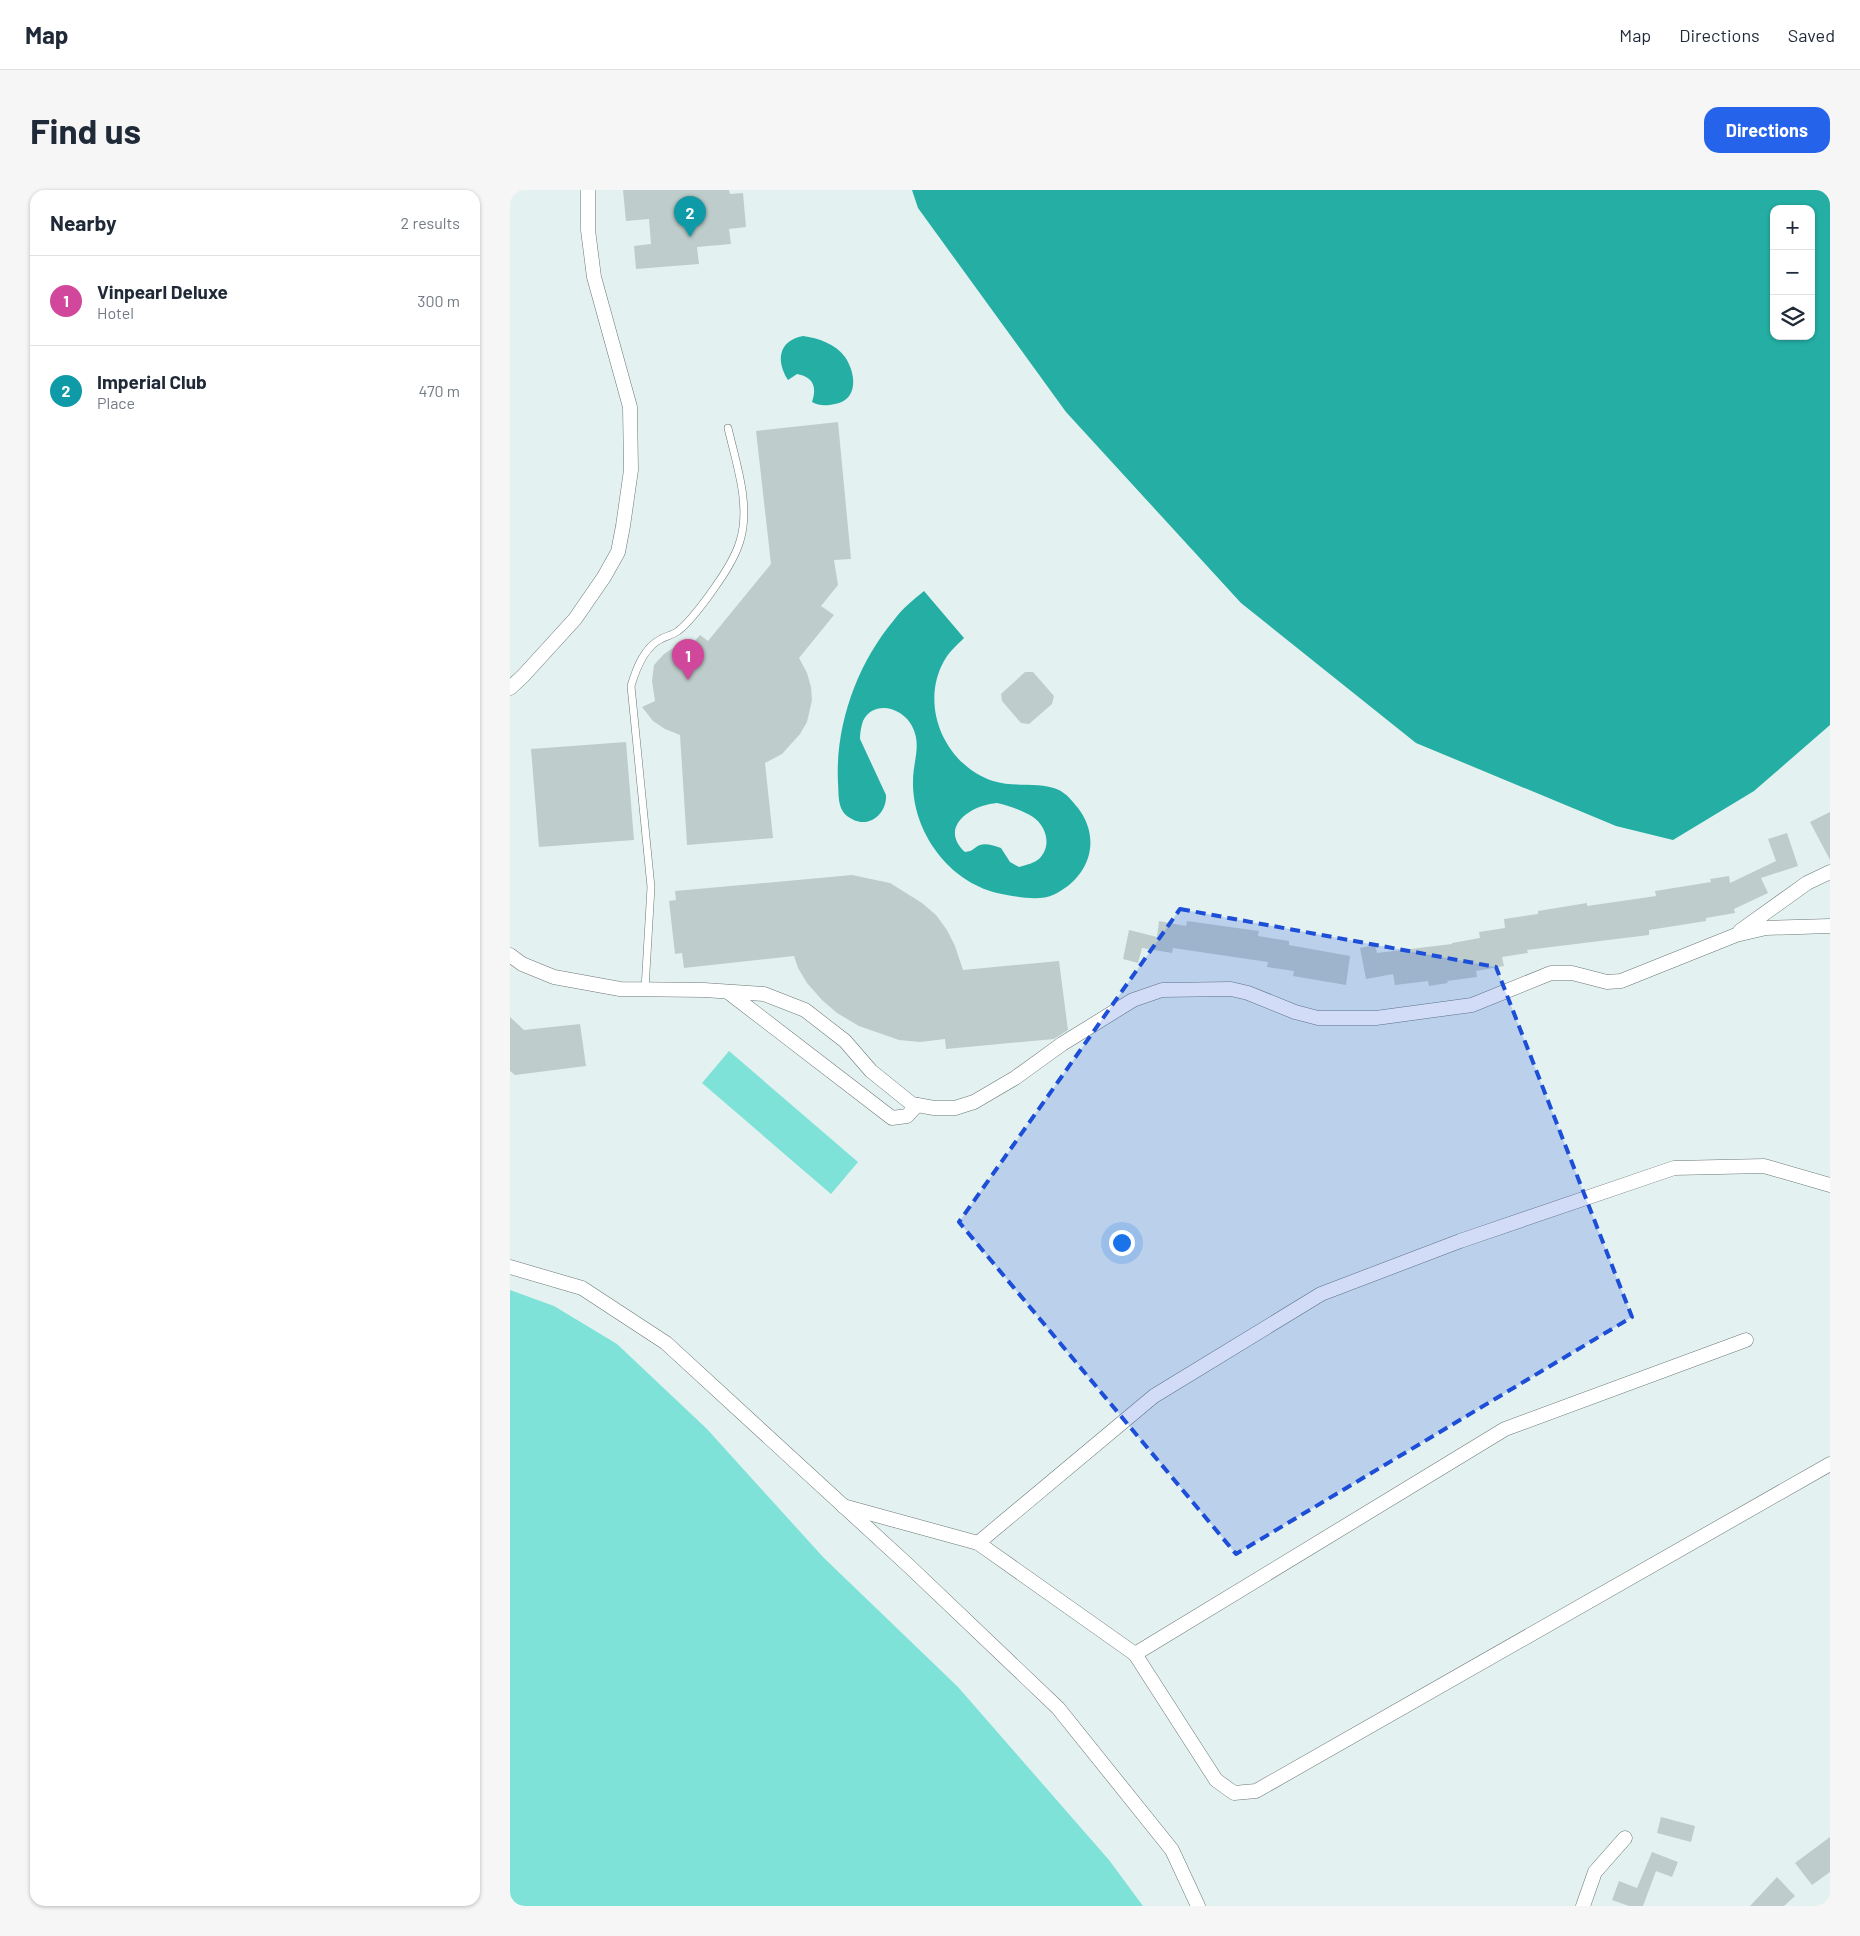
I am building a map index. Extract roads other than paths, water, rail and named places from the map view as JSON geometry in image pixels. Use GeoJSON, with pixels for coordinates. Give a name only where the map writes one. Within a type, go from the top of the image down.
{"type":"FeatureCollection","features":[{"type":"Feature","properties":{"kind":"street"},"geometry":{"type":"LineString","coordinates":[[510,688],[575,620],[604,577],[618,552],[623,526],[631,470],[630,407],[594,277],[588,230],[588,190]]}},
{"type":"Feature","properties":{"kind":"street"},"geometry":{"type":"LineString","coordinates":[[1736,935],[1807,883],[1830,872]]}},
{"type":"Feature","properties":{"kind":"street"},"geometry":{"type":"LineString","coordinates":[[510,955],[522,964],[554,977],[620,989],[764,994],[805,1010],[845,1041],[871,1071],[912,1104],[934,1108],[955,1108],[974,1102],[1015,1078],[1062,1044],[1134,1000],[1162,990],[1231,989],[1248,993],[1295,1012],[1318,1018],[1376,1018],[1472,1005],[1551,973],[1572,973],[1607,982],[1621,982],[1736,935],[1766,928],[1830,926]]}},
{"type":"Feature","properties":{"kind":"street"},"geometry":{"type":"LineString","coordinates":[[728,992],[892,1118],[907,1116],[917,1105]]}},
{"type":"Feature","properties":{"kind":"street"},"geometry":{"type":"LineString","coordinates":[[978,1543],[1154,1396],[1321,1294],[1460,1241],[1674,1168],[1764,1166],[1830,1185]]}},
{"type":"Feature","properties":{"kind":"street"},"geometry":{"type":"LineString","coordinates":[[510,1267],[582,1288],[666,1344],[843,1506],[1058,1708],[1172,1850],[1198,1906]]}},
{"type":"Feature","properties":{"kind":"street"},"geometry":{"type":"LineString","coordinates":[[1135,1654],[1504,1429],[1746,1340]]}},
{"type":"Feature","properties":{"kind":"street"},"geometry":{"type":"LineString","coordinates":[[843,1506],[978,1543],[1135,1654],[1216,1780],[1234,1793],[1256,1791],[1830,1464]]}},
{"type":"Feature","properties":{"kind":"street"},"geometry":{"type":"LineString","coordinates":[[1583,1906],[1595,1872],[1625,1838]]}},
{"type":"Feature","properties":{"kind":"lane"},"geometry":{"type":"LineString","coordinates":[[645,989],[651,887],[631,686],[636,667],[646,653],[659,640],[678,632],[709,596],[730,566],[740,541],[744,525],[743,495],[728,428]]}},
{"type":"Feature","properties":{"kind":"place","name":"Imperial Club"},"geometry":{"type":"Point","coordinates":[690,237]}},
{"type":"Feature","properties":{"kind":"place","name":"Vinpearl Deluxe"},"geometry":{"type":"Point","coordinates":[688,680]}}]}
